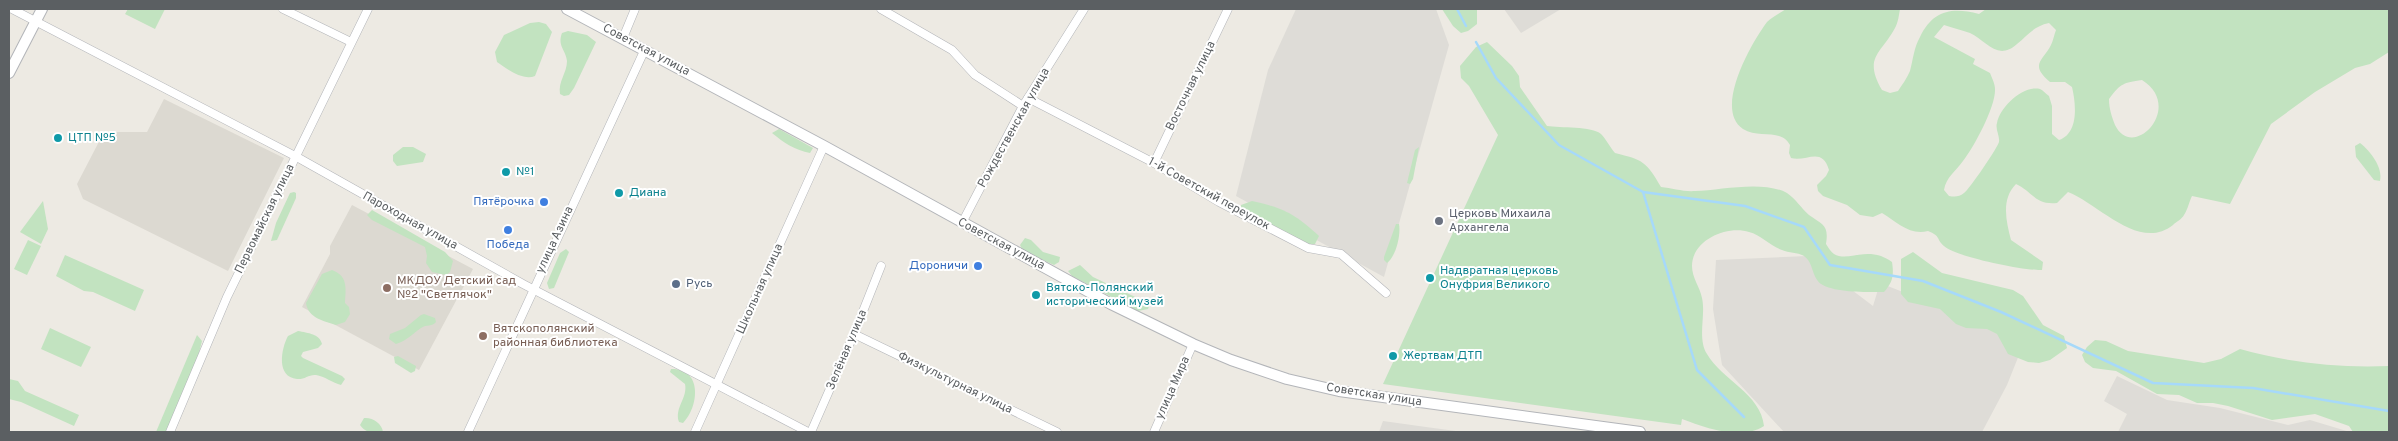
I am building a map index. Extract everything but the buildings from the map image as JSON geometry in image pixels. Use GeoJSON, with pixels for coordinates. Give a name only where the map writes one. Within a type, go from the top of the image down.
{"type":"FeatureCollection","features":[{"type":"Feature","properties":{"kind":"street","name":"Пароходная улица"},"geometry":{"type":"LineString","coordinates":[[12,9],[294,156],[532,289],[810,432]]}},
{"type":"Feature","properties":{"kind":"street"},"geometry":{"type":"LineString","coordinates":[[9,73],[42,9]]}},
{"type":"Feature","properties":{"kind":"street"},"geometry":{"type":"LineString","coordinates":[[283,9],[351,42]]}},
{"type":"Feature","properties":{"kind":"street","name":"Первомайская улица"},"geometry":{"type":"LineString","coordinates":[[170,432],[227,297],[294,156],[368,9]]}},
{"type":"Feature","properties":{"kind":"street","name":"Советская улица"},"geometry":{"type":"LineString","coordinates":[[567,9],[645,49],[1112,304],[1193,344],[1287,379],[1339,391],[1640,432]]}},
{"type":"Feature","properties":{"kind":"street"},"geometry":{"type":"LineString","coordinates":[[623,38],[636,9]]}},
{"type":"Feature","properties":{"kind":"street"},"geometry":{"type":"LineString","coordinates":[[880,9],[952,50],[975,75],[1023,106]]}},
{"type":"Feature","properties":{"kind":"street","name":"Рождественская улица"},"geometry":{"type":"LineString","coordinates":[[962,223],[1023,106],[1084,9]]}},
{"type":"Feature","properties":{"kind":"street","name":"Восточная улица"},"geometry":{"type":"LineString","coordinates":[[1154,163],[1228,9]]}},
{"type":"Feature","properties":{"kind":"street","name":"улица Азина"},"geometry":{"type":"LineString","coordinates":[[468,432],[532,289],[645,49]]}},
{"type":"Feature","properties":{"kind":"street","name":"1-й Советский переулок"},"geometry":{"type":"LineString","coordinates":[[1028,98],[1154,163],[1218,202],[1308,248],[1341,254],[1386,293]]}},
{"type":"Feature","properties":{"kind":"street","name":"Школьная улица"},"geometry":{"type":"LineString","coordinates":[[695,432],[824,146]]}},
{"type":"Feature","properties":{"kind":"street","name":"Зелёная улица"},"geometry":{"type":"LineString","coordinates":[[810,432],[854,334],[881,266]]}},
{"type":"Feature","properties":{"kind":"street","name":"Физкультурная улица"},"geometry":{"type":"LineString","coordinates":[[854,334],[1057,432]]}},
{"type":"Feature","properties":{"kind":"street","name":"улица Мира"},"geometry":{"type":"LineString","coordinates":[[1154,432],[1193,344]]}},
{"type":"Feature","properties":{"kind":"shaded area"},"geometry":{"type":"Polygon","coordinates":[[[1296,9],[1436,9],[1449,45],[1384,277],[1236,196],[1268,70],[1296,9]]]}},
{"type":"Feature","properties":{"kind":"shaded area"},"geometry":{"type":"Polygon","coordinates":[[[1504,9],[1561,9],[1521,33],[1504,9]]]}},
{"type":"Feature","properties":{"kind":"shaded area"},"geometry":{"type":"Polygon","coordinates":[[[164,99],[284,158],[228,271],[83,199],[77,184],[104,132],[147,132],[164,99]]]}},
{"type":"Feature","properties":{"kind":"shaded area","name":"МКДОУ Детский сад №2 \"Светлячок\""},"geometry":{"type":"Polygon","coordinates":[[[352,205],[473,269],[419,370],[302,307],[330,254],[330,246],[352,205]]]}},
{"type":"Feature","properties":{"kind":"shaded area"},"geometry":{"type":"Polygon","coordinates":[[[1807,256],[1873,306],[1880,283],[2025,340],[2007,385],[1982,432],[1784,432],[1722,365],[1713,309],[1716,260],[1807,256]]]}},
{"type":"Feature","properties":{"kind":"shaded area"},"geometry":{"type":"Polygon","coordinates":[[[2117,376],[2167,400],[2220,408],[2288,425],[2310,420],[2350,432],[2118,432],[2127,414],[2104,401],[2117,376]]]}},
{"type":"Feature","properties":{"kind":"shaded area"},"geometry":{"type":"Polygon","coordinates":[[[1383,421],[1426,427],[1463,432],[1379,432],[1383,421]]]}},
{"type":"Feature","properties":{"kind":"green space"},"geometry":{"type":"Polygon","coordinates":[[[128,9],[165,9],[155,29],[125,14],[128,9]]]}},
{"type":"Feature","properties":{"kind":"green space"},"geometry":{"type":"Polygon","coordinates":[[[1442,9],[1477,9],[1477,24],[1468,31],[1461,33],[1453,26],[1442,9]]]}},
{"type":"Feature","properties":{"kind":"green space"},"geometry":{"type":"Polygon","coordinates":[[[1786,9],[1900,9],[1896,26],[1876,56],[1874,63],[1874,70],[1882,90],[1890,93],[1898,91],[1910,71],[1916,45],[1925,28],[1937,16],[1952,11],[1979,14],[1986,9],[2389,9],[2389,52],[2370,64],[2355,68],[2315,92],[2271,124],[2230,204],[2192,196],[2182,218],[2160,232],[2147,233],[2133,230],[2068,192],[2057,203],[2050,203],[2039,200],[2016,184],[2008,196],[2006,210],[2008,225],[2011,240],[2043,262],[2042,270],[2033,270],[1962,255],[1944,246],[1937,236],[1932,233],[1909,230],[1882,213],[1873,217],[1860,215],[1847,205],[1823,196],[1818,191],[1817,185],[1829,170],[1822,159],[1813,156],[1797,159],[1791,158],[1789,153],[1790,145],[1786,140],[1775,135],[1749,132],[1743,129],[1735,119],[1732,107],[1733,92],[1738,76],[1753,44],[1767,22],[1786,9]],[[2049,23],[2035,29],[2010,49],[2003,51],[1992,48],[1970,33],[1944,25],[1934,37],[1975,59],[1973,64],[1990,73],[1995,87],[1992,105],[1984,126],[1968,155],[1945,185],[1944,190],[1949,196],[1957,196],[1964,193],[1983,168],[1999,142],[1997,125],[1999,117],[2013,98],[2027,90],[2040,89],[2049,96],[2052,106],[2052,134],[2059,140],[2070,131],[2073,125],[2075,109],[2072,87],[2065,82],[2050,82],[2040,71],[2039,67],[2051,45],[2056,30],[2049,23]],[[2142,80],[2123,85],[2109,99],[2115,125],[2123,135],[2133,137],[2143,134],[2157,116],[2158,104],[2154,91],[2142,80]]]}},
{"type":"Feature","properties":{"kind":"green space"},"geometry":{"type":"Polygon","coordinates":[[[539,22],[546,24],[552,32],[535,76],[520,76],[497,62],[495,52],[504,35],[530,23],[539,22]]]}},
{"type":"Feature","properties":{"kind":"green space"},"geometry":{"type":"Polygon","coordinates":[[[568,31],[587,35],[596,42],[574,88],[569,95],[564,96],[560,94],[560,89],[567,61],[561,45],[561,37],[562,33],[568,31]]]}},
{"type":"Feature","properties":{"kind":"green space"},"geometry":{"type":"Polygon","coordinates":[[[1487,42],[1512,66],[1519,76],[1520,87],[1547,126],[1583,128],[1597,131],[1615,153],[1643,163],[1661,187],[1691,191],[1754,186],[1777,189],[1790,195],[1809,215],[1824,226],[1827,233],[1826,244],[1834,254],[1846,257],[1874,254],[1892,262],[1892,278],[1884,292],[1852,291],[1834,289],[1821,284],[1804,256],[1778,248],[1749,232],[1740,230],[1721,233],[1704,242],[1698,249],[1692,266],[1693,275],[1702,298],[1704,348],[1722,372],[1749,396],[1756,405],[1764,426],[1755,430],[1734,433],[1712,429],[1682,419],[1681,425],[1383,384],[1498,135],[1469,86],[1461,78],[1460,66],[1476,47],[1487,42]]]}},
{"type":"Feature","properties":{"kind":"green space"},"geometry":{"type":"Polygon","coordinates":[[[779,129],[813,148],[810,153],[790,146],[772,133],[779,129]]]}},
{"type":"Feature","properties":{"kind":"green space"},"geometry":{"type":"Polygon","coordinates":[[[2360,143],[2368,150],[2378,165],[2380,181],[2374,180],[2356,157],[2355,146],[2360,143]]]}},
{"type":"Feature","properties":{"kind":"green space"},"geometry":{"type":"Polygon","coordinates":[[[403,147],[413,147],[426,154],[423,162],[397,166],[393,161],[393,155],[403,147]]]}},
{"type":"Feature","properties":{"kind":"green space"},"geometry":{"type":"Polygon","coordinates":[[[1419,147],[1413,179],[1410,184],[1407,183],[1415,150],[1419,147]]]}},
{"type":"Feature","properties":{"kind":"green space"},"geometry":{"type":"Polygon","coordinates":[[[290,193],[296,193],[296,198],[277,240],[271,241],[276,223],[290,193]]]}},
{"type":"Feature","properties":{"kind":"green space"},"geometry":{"type":"Polygon","coordinates":[[[43,201],[48,229],[41,244],[20,232],[43,201]]]}},
{"type":"Feature","properties":{"kind":"green space"},"geometry":{"type":"Polygon","coordinates":[[[1252,201],[1273,206],[1296,217],[1319,236],[1315,244],[1308,244],[1240,209],[1241,205],[1252,201]]]}},
{"type":"Feature","properties":{"kind":"green space"},"geometry":{"type":"Polygon","coordinates":[[[372,210],[445,252],[453,261],[450,272],[446,275],[432,272],[426,263],[425,247],[372,220],[367,215],[372,210]]]}},
{"type":"Feature","properties":{"kind":"green space"},"geometry":{"type":"Polygon","coordinates":[[[1396,224],[1399,224],[1398,239],[1393,256],[1387,263],[1384,257],[1396,224]]]}},
{"type":"Feature","properties":{"kind":"green space"},"geometry":{"type":"Polygon","coordinates":[[[1025,238],[1031,240],[1043,252],[1060,257],[1059,262],[1054,265],[1023,251],[1020,245],[1025,238]]]}},
{"type":"Feature","properties":{"kind":"green space"},"geometry":{"type":"Polygon","coordinates":[[[28,240],[41,246],[27,275],[14,269],[28,240]]]}},
{"type":"Feature","properties":{"kind":"green space"},"geometry":{"type":"Polygon","coordinates":[[[566,249],[569,252],[554,288],[549,289],[547,283],[560,253],[566,249]]]}},
{"type":"Feature","properties":{"kind":"green space"},"geometry":{"type":"Polygon","coordinates":[[[1913,252],[1942,273],[2013,290],[2023,296],[2043,325],[2064,336],[2067,348],[2050,360],[2039,363],[2028,362],[2008,354],[1997,334],[1987,329],[1966,328],[1956,324],[1940,309],[1908,302],[1901,294],[1901,259],[1913,252]]]}},
{"type":"Feature","properties":{"kind":"green space"},"geometry":{"type":"Polygon","coordinates":[[[65,255],[144,290],[135,311],[93,292],[84,291],[56,276],[65,255]]]}},
{"type":"Feature","properties":{"kind":"green space"},"geometry":{"type":"Polygon","coordinates":[[[1080,265],[1093,277],[1150,304],[1148,309],[1138,311],[1072,276],[1068,271],[1080,265]]]}},
{"type":"Feature","properties":{"kind":"green space"},"geometry":{"type":"Polygon","coordinates":[[[332,270],[341,276],[345,283],[345,303],[349,307],[350,314],[345,322],[336,325],[313,315],[307,308],[306,303],[322,274],[332,270]]]}},
{"type":"Feature","properties":{"kind":"green space"},"geometry":{"type":"Polygon","coordinates":[[[424,314],[435,318],[436,322],[421,328],[407,339],[396,344],[389,339],[390,334],[405,328],[424,314]]]}},
{"type":"Feature","properties":{"kind":"green space"},"geometry":{"type":"Polygon","coordinates":[[[50,328],[91,347],[81,367],[41,349],[50,328]]]}},
{"type":"Feature","properties":{"kind":"green space"},"geometry":{"type":"Polygon","coordinates":[[[298,331],[316,336],[322,344],[318,348],[303,352],[301,356],[342,376],[345,379],[341,385],[319,376],[313,375],[297,379],[290,377],[286,373],[283,368],[282,355],[286,341],[288,336],[298,331]]]}},
{"type":"Feature","properties":{"kind":"green space"},"geometry":{"type":"Polygon","coordinates":[[[197,335],[202,341],[198,357],[168,432],[156,432],[197,335]]]}},
{"type":"Feature","properties":{"kind":"green space"},"geometry":{"type":"Polygon","coordinates":[[[2095,340],[2106,341],[2128,351],[2204,363],[2221,359],[2240,349],[2314,364],[2389,366],[2389,432],[2353,432],[2349,426],[2315,414],[2272,420],[2228,406],[2213,403],[2197,403],[2179,395],[2157,394],[2116,371],[2093,368],[2085,362],[2082,355],[2095,340]]]}},
{"type":"Feature","properties":{"kind":"green space"},"geometry":{"type":"Polygon","coordinates":[[[398,356],[416,366],[415,371],[411,373],[395,363],[394,357],[398,356]]]}},
{"type":"Feature","properties":{"kind":"green space"},"geometry":{"type":"Polygon","coordinates":[[[671,369],[681,370],[689,375],[695,390],[692,408],[683,423],[679,422],[678,412],[685,394],[685,384],[670,372],[671,369]]]}},
{"type":"Feature","properties":{"kind":"green space"},"geometry":{"type":"Polygon","coordinates":[[[9,379],[18,381],[25,391],[79,415],[74,426],[21,402],[9,399],[9,379]]]}},
{"type":"Feature","properties":{"kind":"green space"},"geometry":{"type":"Polygon","coordinates":[[[364,418],[376,421],[381,426],[383,432],[365,430],[360,425],[364,418]]]}},
{"type":"Feature","properties":{"kind":"waterway"},"geometry":{"type":"LineString","coordinates":[[1457,9],[1466,26]]}},
{"type":"Feature","properties":{"kind":"waterway"},"geometry":{"type":"LineString","coordinates":[[1476,42],[1496,78],[1559,145],[1643,192],[1745,206],[1804,227],[1830,265],[1923,281],[2001,312],[2153,383],[2253,388],[2389,411]]}},
{"type":"Feature","properties":{"kind":"waterway"},"geometry":{"type":"LineString","coordinates":[[1643,192],[1697,370],[1744,417]]}},
{"type":"Feature","properties":{"kind":"place","name":"ЦТП №5"},"geometry":{"type":"Point","coordinates":[58,138]}},
{"type":"Feature","properties":{"kind":"place","name":"№1"},"geometry":{"type":"Point","coordinates":[506,172]}},
{"type":"Feature","properties":{"kind":"place","name":"Диана"},"geometry":{"type":"Point","coordinates":[619,193]}},
{"type":"Feature","properties":{"kind":"place","name":"Пятёрочка"},"geometry":{"type":"Point","coordinates":[544,202]}},
{"type":"Feature","properties":{"kind":"place","name":"Церковь Михаила Архангела"},"geometry":{"type":"Point","coordinates":[1439,221]}},
{"type":"Feature","properties":{"kind":"place","name":"Победа"},"geometry":{"type":"Point","coordinates":[508,230]}},
{"type":"Feature","properties":{"kind":"place","name":"Дороничи"},"geometry":{"type":"Point","coordinates":[978,266]}},
{"type":"Feature","properties":{"kind":"place","name":"Надвратная церковь Онуфрия Великого"},"geometry":{"type":"Point","coordinates":[1430,278]}},
{"type":"Feature","properties":{"kind":"place","name":"Русь"},"geometry":{"type":"Point","coordinates":[676,284]}},
{"type":"Feature","properties":{"kind":"place","name":"МКДОУ Детский сад №2 \"Светлячок\""},"geometry":{"type":"Point","coordinates":[387,288]}},
{"type":"Feature","properties":{"kind":"place","name":"Вятско-Полянский исторический музей"},"geometry":{"type":"Point","coordinates":[1036,295]}},
{"type":"Feature","properties":{"kind":"place","name":"Вятскополянский районная библиотека"},"geometry":{"type":"Point","coordinates":[483,336]}},
{"type":"Feature","properties":{"kind":"place","name":"Жертвам ДТП"},"geometry":{"type":"Point","coordinates":[1393,356]}}]}
